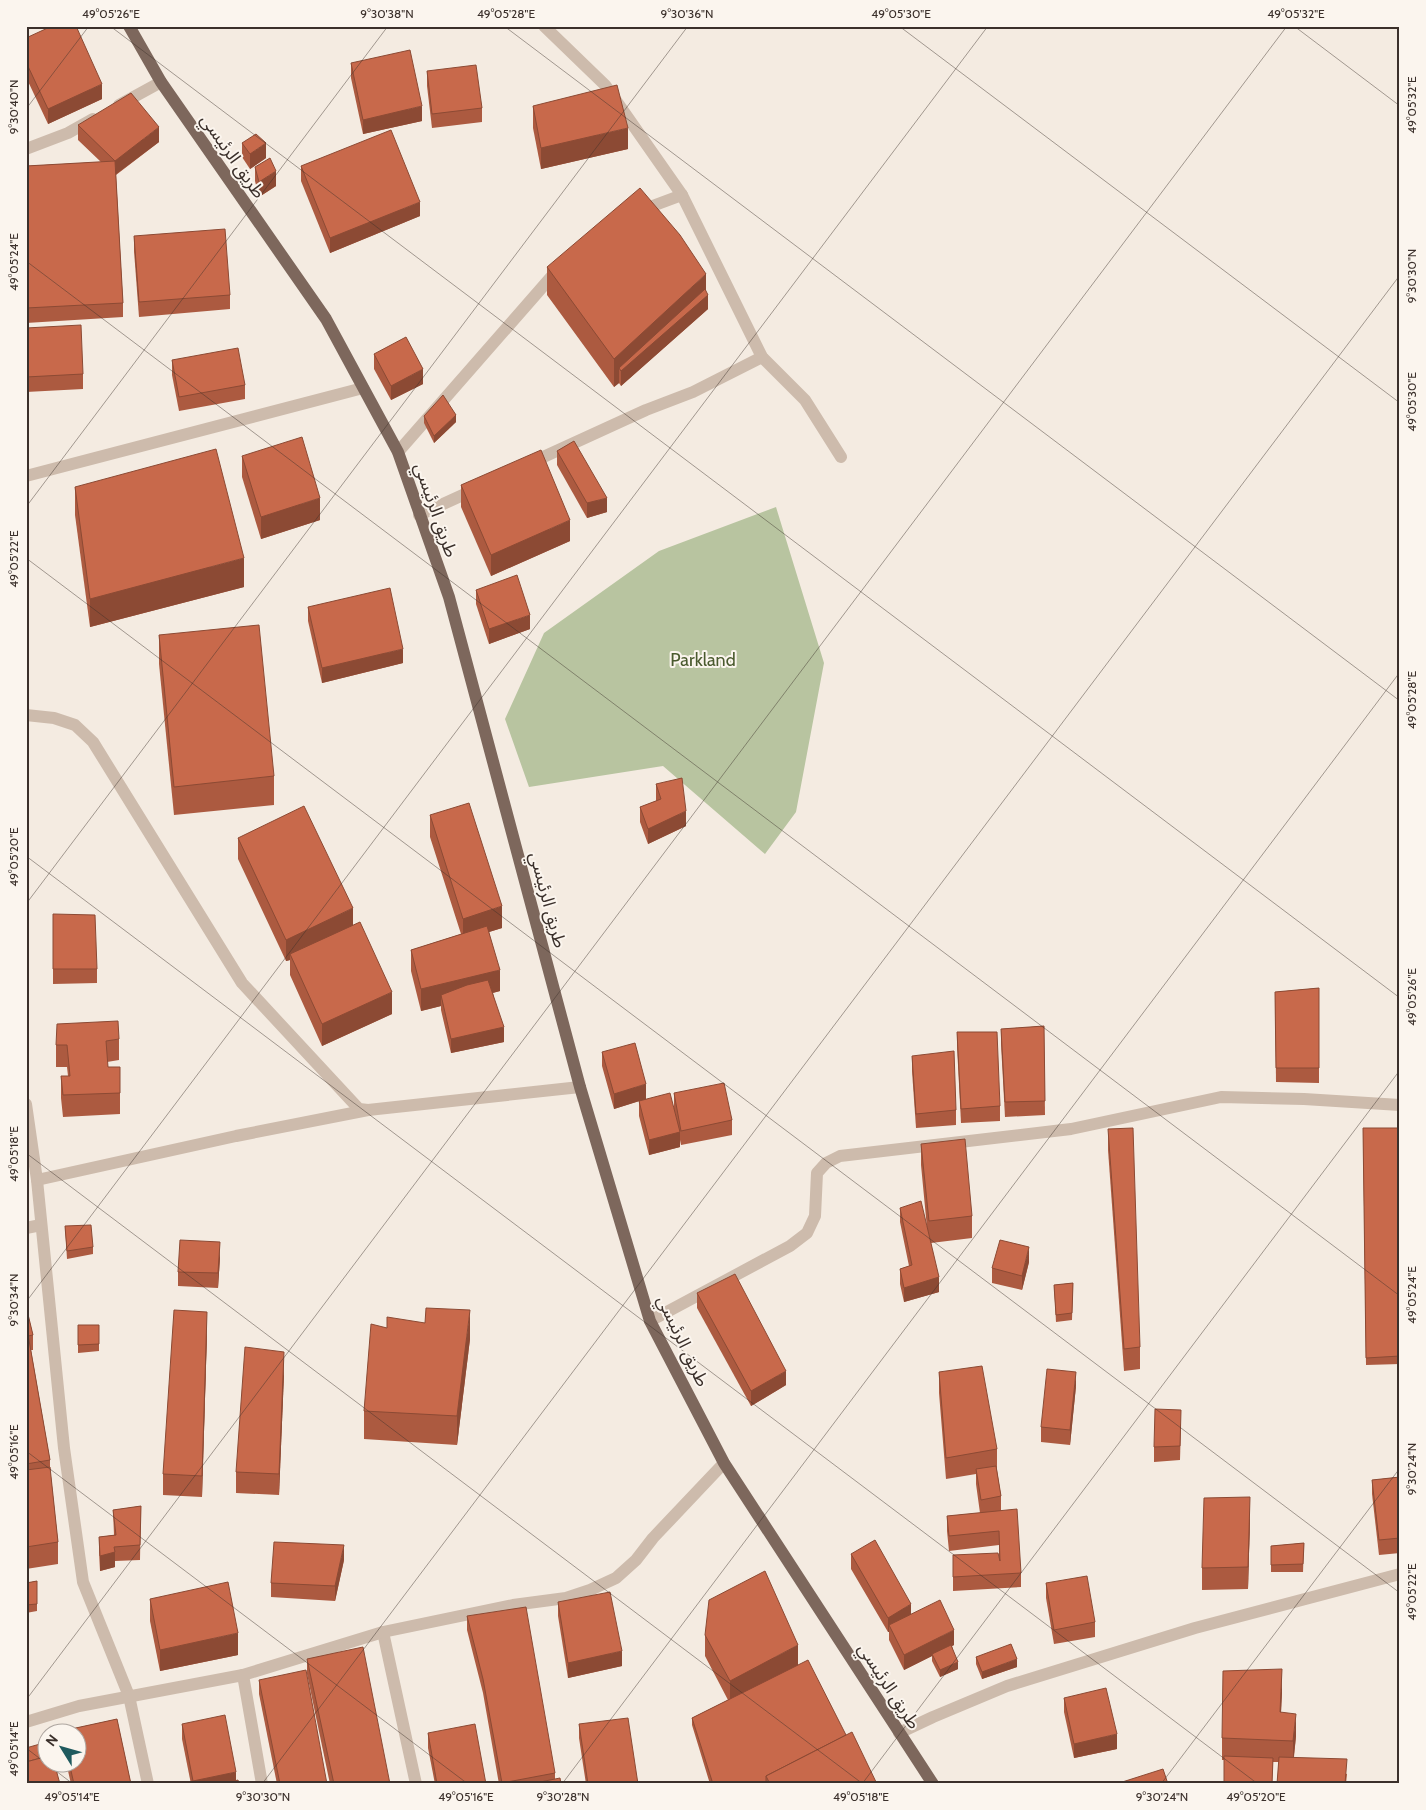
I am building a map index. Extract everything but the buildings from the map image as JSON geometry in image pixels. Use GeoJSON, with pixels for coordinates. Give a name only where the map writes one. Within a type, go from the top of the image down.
{"type":"FeatureCollection","features":[{"type":"Feature","properties":{"kind":"main road","name":"طريق الرئيسي"},"geometry":{"type":"LineString","coordinates":[[129,26],[161,82],[326,319],[398,452],[448,597],[580,1087],[650,1321],[724,1463],[933,1784]]}},
{"type":"Feature","properties":{"kind":"street"},"geometry":{"type":"LineString","coordinates":[[544,26],[604,85],[682,195],[762,357],[805,400],[841,457]]}},
{"type":"Feature","properties":{"kind":"street"},"geometry":{"type":"LineString","coordinates":[[26,149],[68,133],[161,82]]}},
{"type":"Feature","properties":{"kind":"street"},"geometry":{"type":"LineString","coordinates":[[628,215],[682,195]]}},
{"type":"Feature","properties":{"kind":"street"},"geometry":{"type":"LineString","coordinates":[[398,452],[567,259]]}},
{"type":"Feature","properties":{"kind":"street"},"geometry":{"type":"LineString","coordinates":[[519,469],[646,410],[693,392],[762,357]]}},
{"type":"Feature","properties":{"kind":"street"},"geometry":{"type":"LineString","coordinates":[[26,476],[363,388]]}},
{"type":"Feature","properties":{"kind":"street"},"geometry":{"type":"LineString","coordinates":[[420,515],[483,485]]}},
{"type":"Feature","properties":{"kind":"street"},"geometry":{"type":"LineString","coordinates":[[26,716],[54,718],[75,725],[93,742],[242,983],[359,1109],[368,1110]]}},
{"type":"Feature","properties":{"kind":"street"},"geometry":{"type":"LineString","coordinates":[[37,1180],[236,1136],[368,1110],[580,1087]]}},
{"type":"Feature","properties":{"kind":"street"},"geometry":{"type":"LineString","coordinates":[[650,1321],[790,1246],[807,1233],[815,1216],[817,1173],[826,1163],[840,1156],[1071,1129],[1221,1098],[1304,1099],[1400,1105]]}},
{"type":"Feature","properties":{"kind":"street"},"geometry":{"type":"LineString","coordinates":[[26,1104],[37,1180],[64,1448],[83,1582],[129,1696],[148,1784]]}},
{"type":"Feature","properties":{"kind":"street"},"geometry":{"type":"LineString","coordinates":[[26,1228],[41,1225]]}},
{"type":"Feature","properties":{"kind":"street"},"geometry":{"type":"LineString","coordinates":[[26,1722],[79,1706],[243,1674],[383,1632],[513,1605],[566,1598],[590,1590],[616,1578],[636,1560],[653,1538],[724,1463]]}},
{"type":"Feature","properties":{"kind":"street"},"geometry":{"type":"LineString","coordinates":[[899,1733],[1007,1686],[1195,1628],[1400,1574]]}},
{"type":"Feature","properties":{"kind":"street"},"geometry":{"type":"LineString","coordinates":[[383,1632],[416,1784]]}},
{"type":"Feature","properties":{"kind":"street"},"geometry":{"type":"LineString","coordinates":[[243,1674],[262,1784]]}},
{"type":"Feature","properties":{"kind":"green space","name":"Parkland"},"geometry":{"type":"Polygon","coordinates":[[[776,507],[824,663],[796,812],[765,854],[663,766],[529,787],[505,719],[544,633],[659,551],[776,507]]]}}]}
